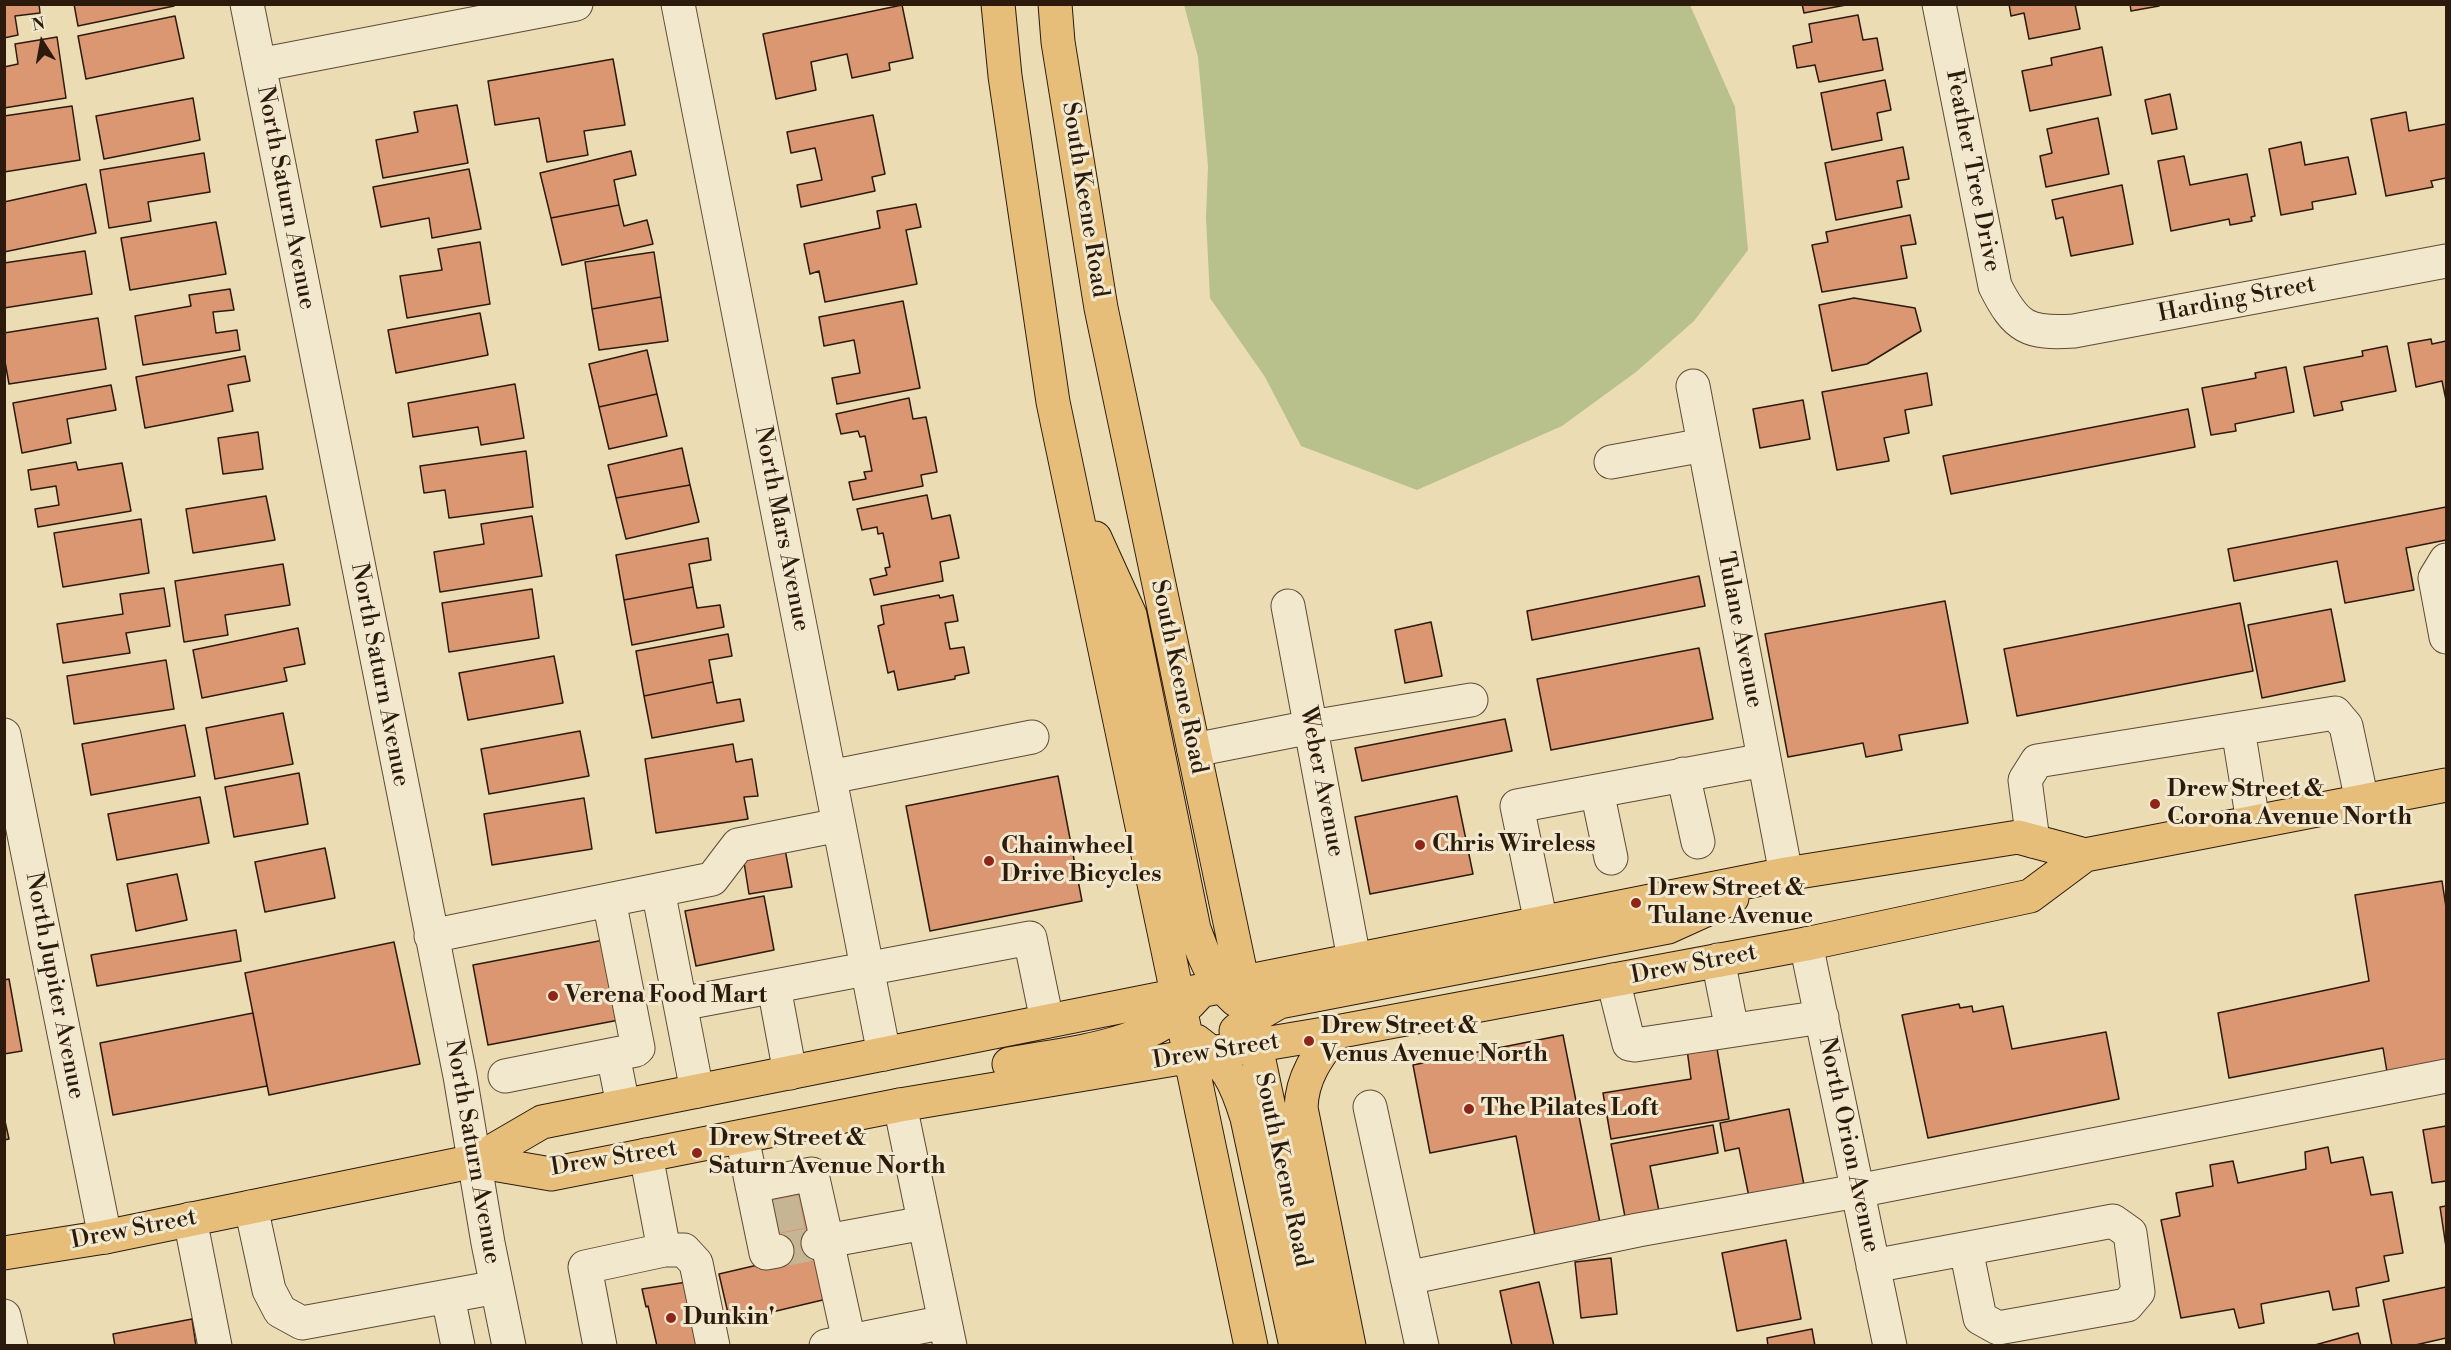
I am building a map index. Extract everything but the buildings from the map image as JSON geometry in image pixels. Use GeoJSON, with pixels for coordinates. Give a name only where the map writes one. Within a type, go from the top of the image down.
{"type":"FeatureCollection","features":[{"type":"Feature","properties":{"kind":"main road","name":"South Keene Road"},"geometry":{"type":"LineString","coordinates":[[998,4],[1005,76],[1051,390],[1069,479],[1215,1019],[1319,1346]]}},
{"type":"Feature","properties":{"kind":"main road","name":"South Keene Road"},"geometry":{"type":"LineString","coordinates":[[1055,4],[1058,42],[1101,308],[1228,917],[1201,1105],[1251,1346]]}},
{"type":"Feature","properties":{"kind":"main road","name":"Drew Street"},"geometry":{"type":"LineString","coordinates":[[4,1253],[105,1237],[475,1161],[542,1122],[1101,1011],[1215,1019],[1336,1032],[1806,944],[2030,896],[2085,855],[2446,785]]}},
{"type":"Feature","properties":{"kind":"main road","name":"Drew Street"},"geometry":{"type":"LineString","coordinates":[[475,1161],[551,1174],[900,1105],[1215,1019],[1354,959],[1786,874],[2018,837],[2085,855]]}},
{"type":"Feature","properties":{"kind":"main road"},"geometry":{"type":"LineString","coordinates":[[798,1125],[896,1086],[1121,1043],[1325,992],[1668,927],[1786,874]]}},
{"type":"Feature","properties":{"kind":"main road"},"geometry":{"type":"LineString","coordinates":[[1215,1019],[1247,1118],[1296,1346]]}},
{"type":"Feature","properties":{"kind":"main road"},"geometry":{"type":"LineString","coordinates":[[1336,1032],[1311,1065],[1301,1091],[1301,1108],[1349,1346]]}},
{"type":"Feature","properties":{"kind":"street","name":"North Saturn Avenue"},"geometry":{"type":"LineString","coordinates":[[248,4],[475,1161],[509,1346]]}},
{"type":"Feature","properties":{"kind":"street"},"geometry":{"type":"LineString","coordinates":[[259,65],[576,4]]}},
{"type":"Feature","properties":{"kind":"street","name":"North Mars Avenue"},"geometry":{"type":"LineString","coordinates":[[678,4],[884,1054]]}},
{"type":"Feature","properties":{"kind":"street","name":"Feather Tree Drive"},"geometry":{"type":"LineString","coordinates":[[1939,4],[1995,286],[2007,309],[2026,327]]}},
{"type":"Feature","properties":{"kind":"street","name":"Harding Street"},"geometry":{"type":"LineString","coordinates":[[2026,327],[2050,332],[2074,330],[2446,261]]}},
{"type":"Feature","properties":{"kind":"street","name":"Tulane Avenue"},"geometry":{"type":"LineString","coordinates":[[1693,386],[1786,874]]}},
{"type":"Feature","properties":{"kind":"street"},"geometry":{"type":"LineString","coordinates":[[1611,462],[1704,445]]}},
{"type":"Feature","properties":{"kind":"street"},"geometry":{"type":"LineString","coordinates":[[2446,560],[2435,578],[2446,637]]}},
{"type":"Feature","properties":{"kind":"street","name":"Weber Avenue"},"geometry":{"type":"LineString","coordinates":[[1288,606],[1354,959]]}},
{"type":"Feature","properties":{"kind":"street"},"geometry":{"type":"LineString","coordinates":[[1194,750],[1311,727],[1471,700]]}},
{"type":"Feature","properties":{"kind":"street"},"geometry":{"type":"LineString","coordinates":[[2033,841],[2025,780],[2037,761],[2335,713],[2346,726],[2362,801]]}},
{"type":"Feature","properties":{"kind":"street"},"geometry":{"type":"LineString","coordinates":[[2238,729],[2253,822]]}},
{"type":"Feature","properties":{"kind":"street","name":"North Jupiter Avenue"},"geometry":{"type":"LineString","coordinates":[[4,735],[105,1237]]}},
{"type":"Feature","properties":{"kind":"street"},"geometry":{"type":"LineString","coordinates":[[830,777],[1032,737]]}},
{"type":"Feature","properties":{"kind":"street"},"geometry":{"type":"LineString","coordinates":[[1540,923],[1517,806],[1764,760]]}},
{"type":"Feature","properties":{"kind":"street"},"geometry":{"type":"LineString","coordinates":[[1683,774],[1698,842]]}},
{"type":"Feature","properties":{"kind":"street"},"geometry":{"type":"LineString","coordinates":[[1597,790],[1611,858]]}},
{"type":"Feature","properties":{"kind":"street"},"geometry":{"type":"LineString","coordinates":[[431,936],[712,879],[738,845],[839,825]]}},
{"type":"Feature","properties":{"kind":"street"},"geometry":{"type":"LineString","coordinates":[[658,890],[697,1091]]}},
{"type":"Feature","properties":{"kind":"street"},"geometry":{"type":"LineString","coordinates":[[505,1076],[636,1050],[639,1044],[609,900]]}},
{"type":"Feature","properties":{"kind":"street"},"geometry":{"type":"LineString","coordinates":[[680,1004],[1030,938],[1047,1021]]}},
{"type":"Feature","properties":{"kind":"street","name":"North Orion Avenue"},"geometry":{"type":"LineString","coordinates":[[1806,944],[1890,1346]]}},
{"type":"Feature","properties":{"kind":"street"},"geometry":{"type":"LineString","coordinates":[[1718,960],[1732,1030]]}},
{"type":"Feature","properties":{"kind":"street"},"geometry":{"type":"LineString","coordinates":[[1613,980],[1629,1044],[1821,1017]]}},
{"type":"Feature","properties":{"kind":"street"},"geometry":{"type":"LineString","coordinates":[[774,987],[790,1073]]}},
{"type":"Feature","properties":{"kind":"street"},"geometry":{"type":"LineString","coordinates":[[613,1055],[623,1106]]}},
{"type":"Feature","properties":{"kind":"street"},"geometry":{"type":"LineString","coordinates":[[1407,1278],[1638,1230],[1857,1191],[2446,1076]]}},
{"type":"Feature","properties":{"kind":"street"},"geometry":{"type":"LineString","coordinates":[[752,1186],[812,1174],[815,1209],[823,1242],[838,1343],[948,1334],[900,1105]]}},
{"type":"Feature","properties":{"kind":"street"},"geometry":{"type":"LineString","coordinates":[[1370,1107],[1422,1346]]}},
{"type":"Feature","properties":{"kind":"street"},"geometry":{"type":"LineString","coordinates":[[742,1137],[752,1186],[764,1219],[766,1253],[777,1251]]}},
{"type":"Feature","properties":{"kind":"street"},"geometry":{"type":"LineString","coordinates":[[646,1155],[664,1250]]}},
{"type":"Feature","properties":{"kind":"street"},"geometry":{"type":"LineString","coordinates":[[251,1207],[269,1290],[280,1311],[302,1323],[497,1287]]}},
{"type":"Feature","properties":{"kind":"street"},"geometry":{"type":"LineString","coordinates":[[190,1219],[214,1346]]}},
{"type":"Feature","properties":{"kind":"street"},"geometry":{"type":"LineString","coordinates":[[1873,1266],[2113,1221],[2130,1233],[2138,1292],[2127,1305],[1998,1328],[1980,1318],[1966,1249]]}},
{"type":"Feature","properties":{"kind":"street"},"geometry":{"type":"LineString","coordinates":[[823,1242],[924,1222]]}},
{"type":"Feature","properties":{"kind":"street"},"geometry":{"type":"LineString","coordinates":[[600,1346],[585,1267],[664,1250],[684,1250],[696,1263],[713,1346]]}},
{"type":"Feature","properties":{"kind":"street"},"geometry":{"type":"LineString","coordinates":[[448,1296],[458,1346]]}},
{"type":"Feature","properties":{"kind":"street"},"geometry":{"type":"LineString","coordinates":[[4,1316],[11,1346]]}},
{"type":"Feature","properties":{"kind":"green space"},"geometry":{"type":"Polygon","coordinates":[[[1184,5],[1690,5],[1735,107],[1748,250],[1694,321],[1636,372],[1562,426],[1417,490],[1301,446],[1265,377],[1210,298],[1206,218],[1208,166],[1198,57],[1184,5]]]}},
{"type":"Feature","properties":{"kind":"tunnel"},"geometry":{"type":"LineString","coordinates":[[769,1218],[810,1210]]}},
{"type":"Feature","properties":{"kind":"tunnel"},"geometry":{"type":"LineString","coordinates":[[777,1251],[818,1243]]}},
{"type":"Feature","properties":{"kind":"place","name":"Drew Street & Corona Avenue North"},"geometry":{"type":"Point","coordinates":[2155,804]}},
{"type":"Feature","properties":{"kind":"place","name":"Chris Wireless"},"geometry":{"type":"Point","coordinates":[1420,845]}},
{"type":"Feature","properties":{"kind":"place","name":"Chainwheel Drive Bicycles"},"geometry":{"type":"Point","coordinates":[989,861]}},
{"type":"Feature","properties":{"kind":"place","name":"Drew Street & Tulane Avenue"},"geometry":{"type":"Point","coordinates":[1636,903]}},
{"type":"Feature","properties":{"kind":"place","name":"Verena Food Mart"},"geometry":{"type":"Point","coordinates":[553,996]}},
{"type":"Feature","properties":{"kind":"place","name":"Drew Street & Venus Avenue North"},"geometry":{"type":"Point","coordinates":[1309,1041]}},
{"type":"Feature","properties":{"kind":"place","name":"The Pilates Loft"},"geometry":{"type":"Point","coordinates":[1469,1109]}},
{"type":"Feature","properties":{"kind":"place","name":"Drew Street & Saturn Avenue North"},"geometry":{"type":"Point","coordinates":[697,1153]}},
{"type":"Feature","properties":{"kind":"place","name":"Dunkin'"},"geometry":{"type":"Point","coordinates":[671,1318]}}]}
